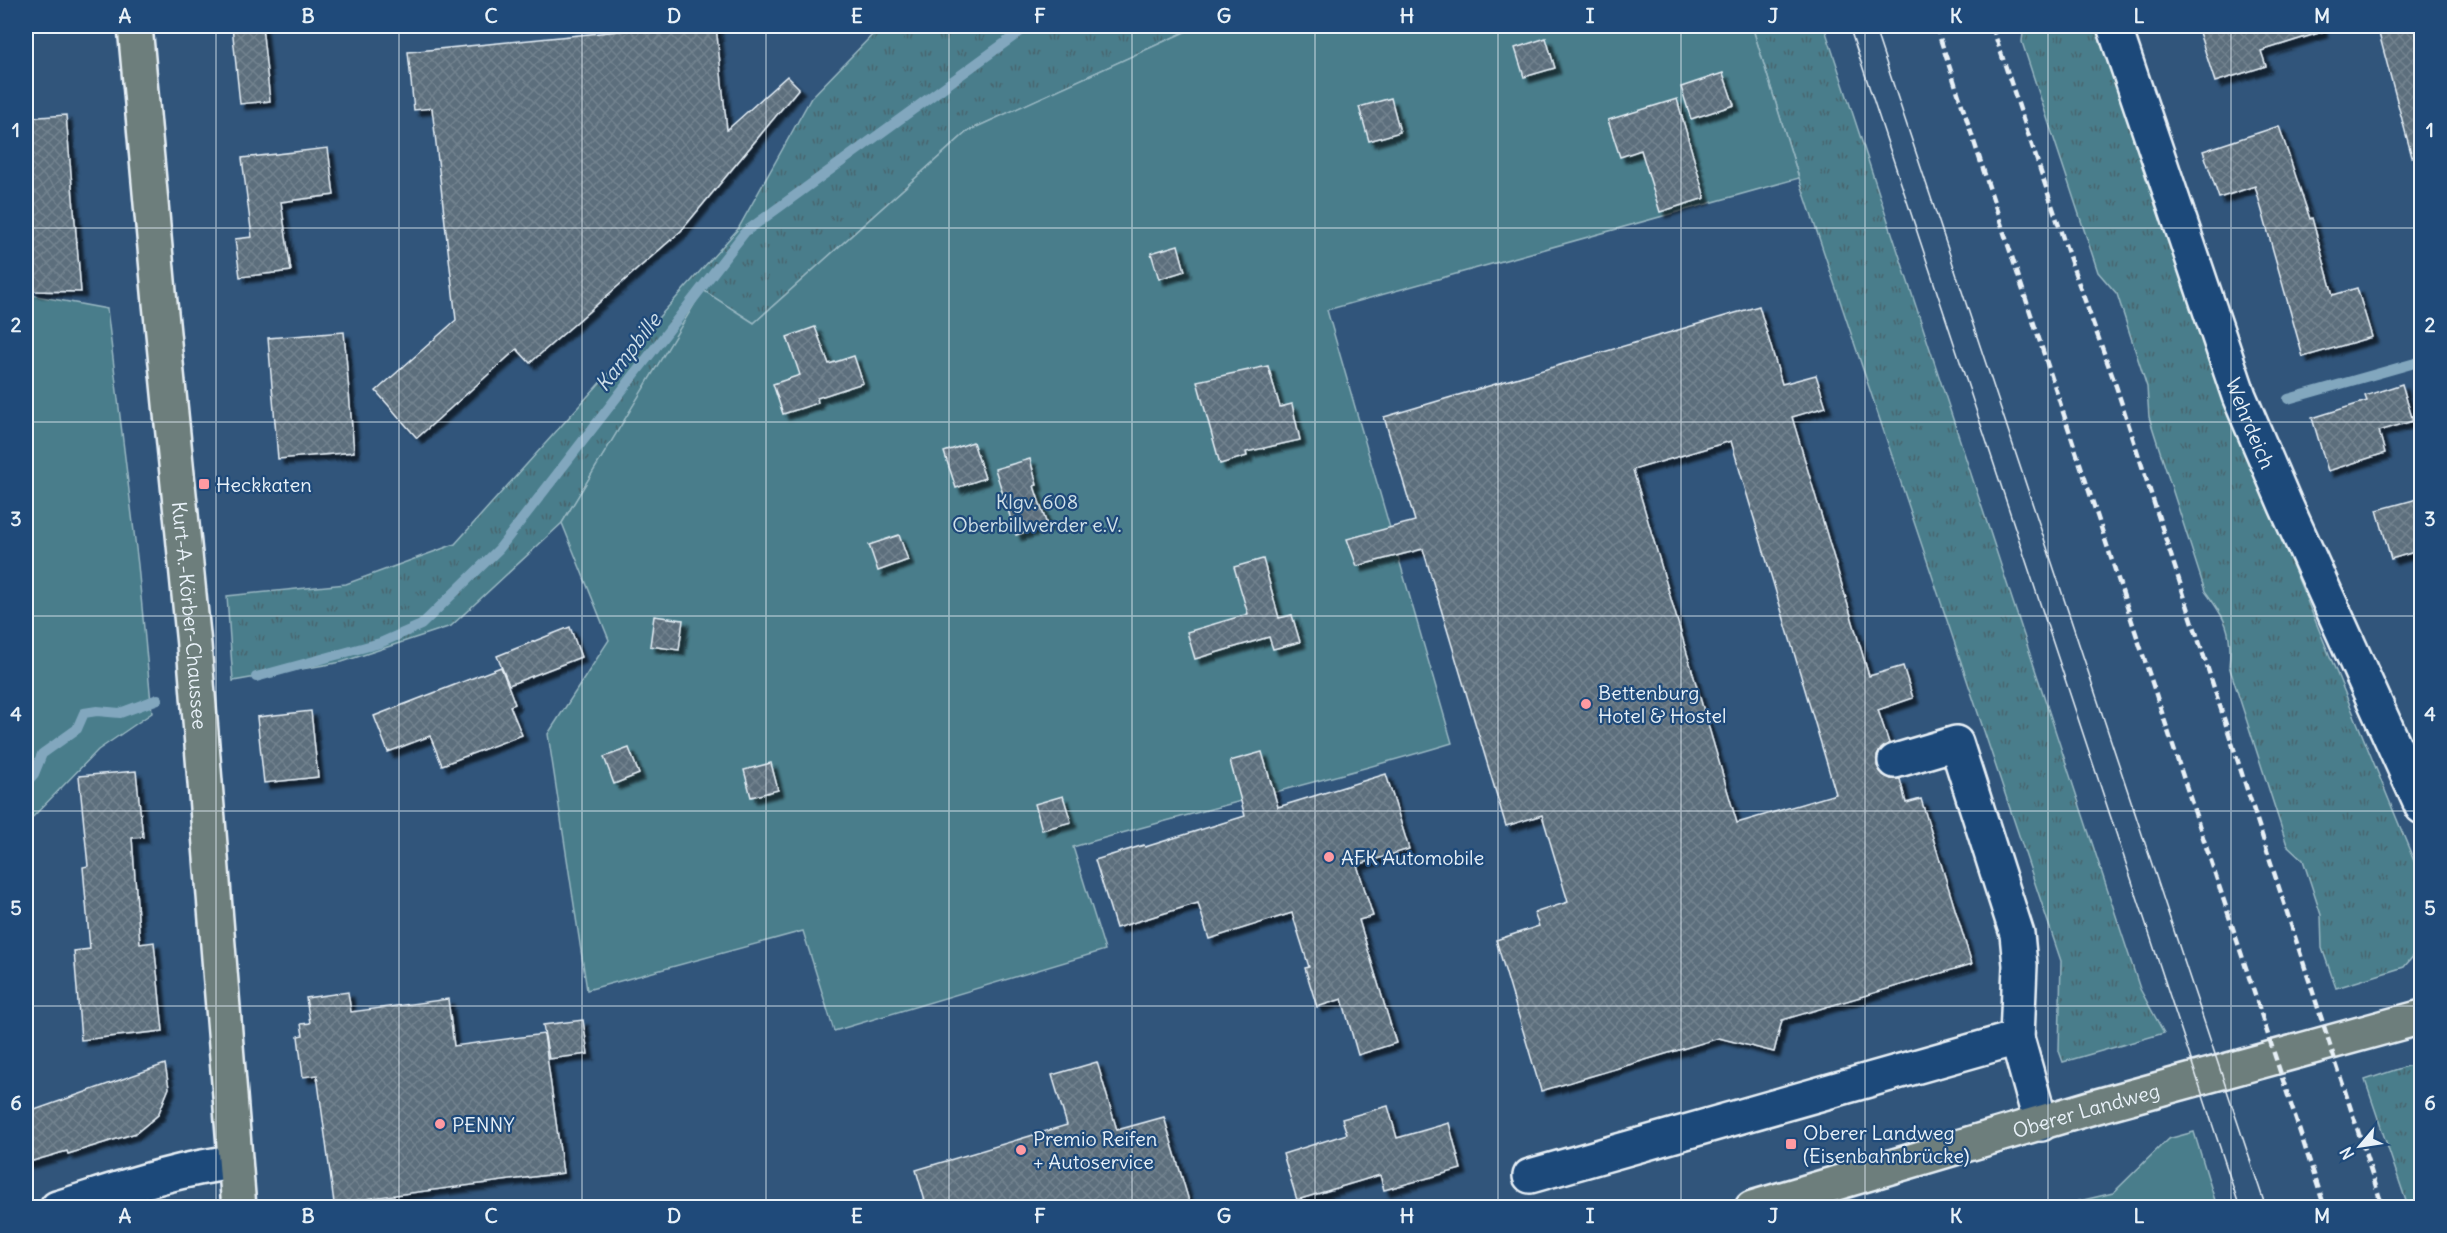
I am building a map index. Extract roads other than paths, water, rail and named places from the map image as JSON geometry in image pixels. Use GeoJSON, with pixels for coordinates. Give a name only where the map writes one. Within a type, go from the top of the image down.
{"type":"FeatureCollection","features":[{"type":"Feature","properties":{"kind":"main road","name":"Kurt-A.-Körber-Chaussee"},"geometry":{"type":"LineString","coordinates":[[135,26],[194,645],[239,1208]]}},
{"type":"Feature","properties":{"kind":"main road","name":"Oberer Landweg"},"geometry":{"type":"LineString","coordinates":[[1752,1208],[2090,1108],[2421,1017]]}},
{"type":"Feature","properties":{"kind":"street","name":"Wehrdeich"},"geometry":{"type":"LineString","coordinates":[[2114,26],[2239,396],[2421,807]]}},
{"type":"Feature","properties":{"kind":"street"},"geometry":{"type":"LineString","coordinates":[[1895,760],[1956,743],[2017,934],[2020,965],[2017,1038],[2041,1124]]}},
{"type":"Feature","properties":{"kind":"street"},"geometry":{"type":"LineString","coordinates":[[1530,1176],[2017,1038]]}},
{"type":"Feature","properties":{"kind":"street"},"geometry":{"type":"LineString","coordinates":[[57,1208],[162,1176],[202,1166],[235,1162]]}},
{"type":"Feature","properties":{"kind":"waterway","name":"Kampbille"},"geometry":{"type":"LineString","coordinates":[[256,677],[380,643],[421,625],[499,549],[745,232],[1028,26]]}},
{"type":"Feature","properties":{"kind":"waterway"},"geometry":{"type":"LineString","coordinates":[[2288,399],[2422,361]]}},
{"type":"Feature","properties":{"kind":"waterway","name":"Kampbille"},"geometry":{"type":"LineString","coordinates":[[26,783],[34,774],[42,754],[77,729],[84,713],[97,711],[120,713],[158,699]]}},
{"type":"Feature","properties":{"kind":"tram line"},"geometry":{"type":"LineString","coordinates":[[1849,26],[2240,1208]]}},
{"type":"Feature","properties":{"kind":"tram line"},"geometry":{"type":"LineString","coordinates":[[1874,26],[2266,1208]]}},
{"type":"Feature","properties":{"kind":"railway"},"geometry":{"type":"LineString","coordinates":[[1936,26],[2325,1208]]}},
{"type":"Feature","properties":{"kind":"railway"},"geometry":{"type":"LineString","coordinates":[[1992,26],[2072,265],[2116,386],[2383,1208]]}},
{"type":"Feature","properties":{"kind":"place","name":"Heckkaten"},"geometry":{"type":"Point","coordinates":[204,484]}},
{"type":"Feature","properties":{"kind":"place","name":"Bettenburg Hotel & Hostel"},"geometry":{"type":"Point","coordinates":[1586,704]}},
{"type":"Feature","properties":{"kind":"place","name":"AFK Automobile"},"geometry":{"type":"Point","coordinates":[1329,857]}},
{"type":"Feature","properties":{"kind":"place","name":"PENNY"},"geometry":{"type":"Point","coordinates":[440,1124]}},
{"type":"Feature","properties":{"kind":"place","name":"Oberer Landweg (Eisenbahnbrücke)"},"geometry":{"type":"Point","coordinates":[1791,1144]}},
{"type":"Feature","properties":{"kind":"place","name":"Premio Reifen + Autoservice"},"geometry":{"type":"Point","coordinates":[1021,1150]}},
{"type":"Feature","properties":{"kind":"park label","name":"Klgv. 608 Oberbillwerder e.V."},"geometry":{"type":"Point","coordinates":[1037,512]}}]}
